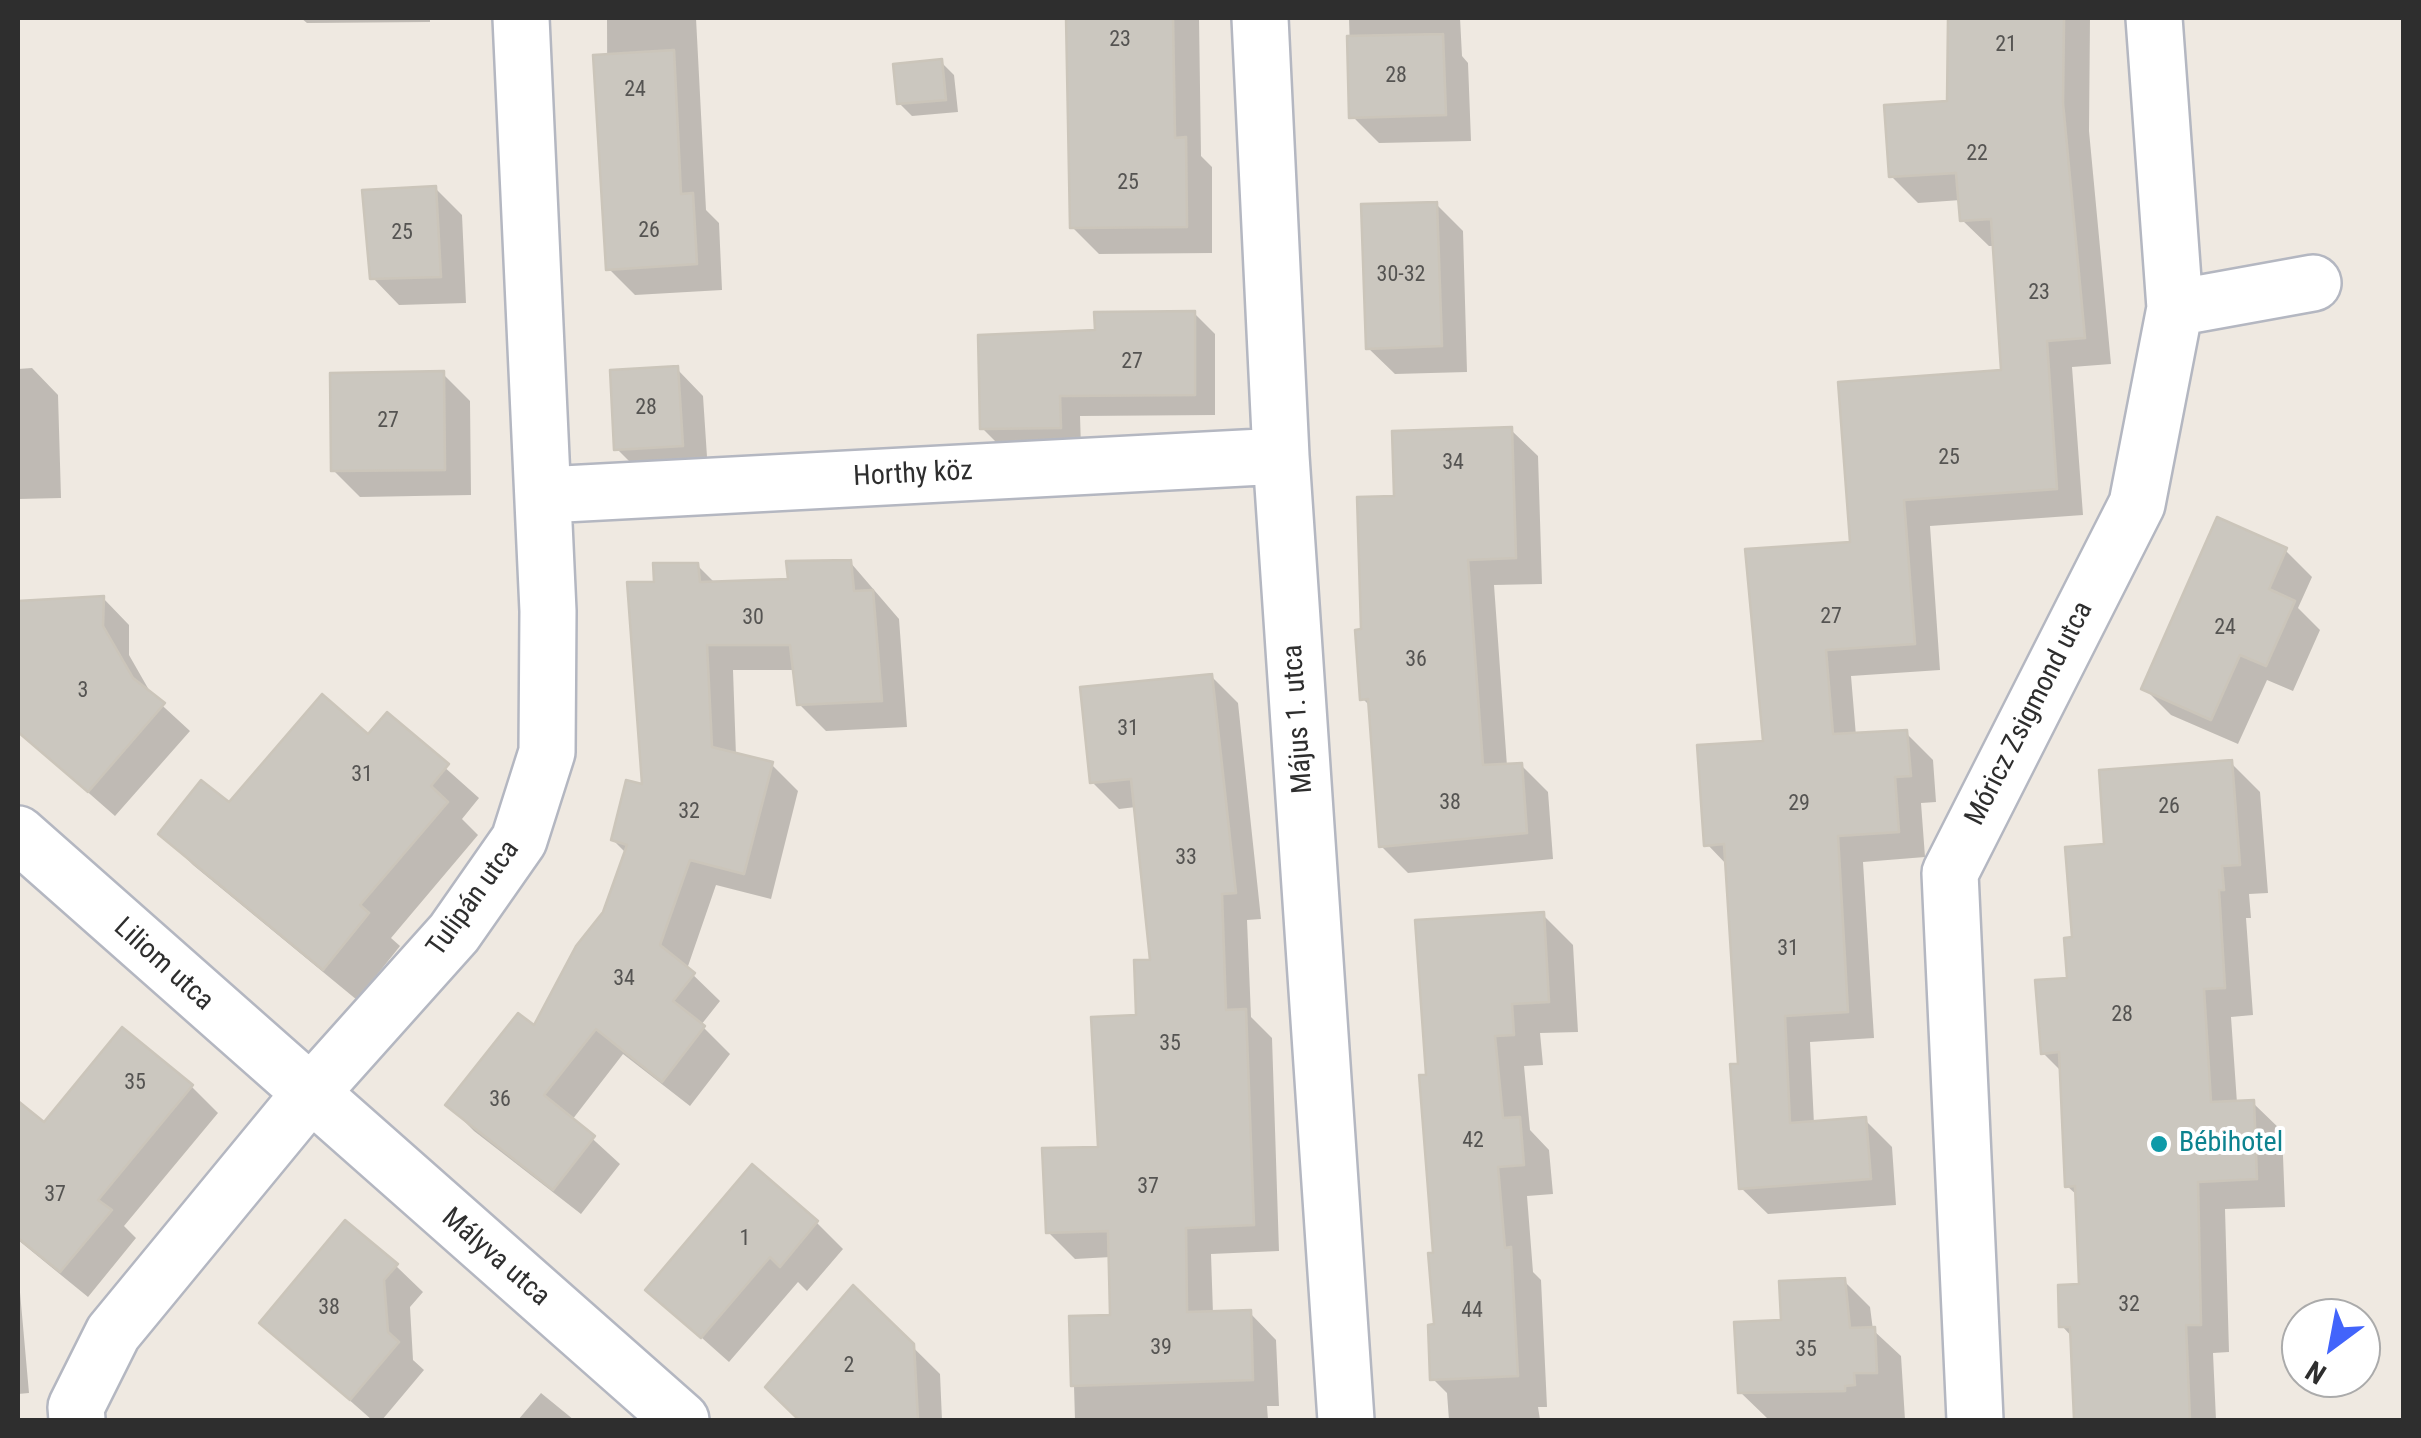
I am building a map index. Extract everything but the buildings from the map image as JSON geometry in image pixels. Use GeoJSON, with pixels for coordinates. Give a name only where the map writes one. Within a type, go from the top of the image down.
{"type":"FeatureCollection","features":[{"type":"Feature","properties":{"kind":"street","name":"Tulipán utca"},"geometry":{"type":"LineString","coordinates":[[76,1420],[76,1407],[112,1333],[310,1095],[454,933],[519,840],[547,752],[546,495],[522,18]]}},
{"type":"Feature","properties":{"kind":"street","name":"Május 1. utca"},"geometry":{"type":"LineString","coordinates":[[1260,18],[1281,456],[1346,1420]]}},
{"type":"Feature","properties":{"kind":"street","name":"Móricz Zsigmond utca"},"geometry":{"type":"LineString","coordinates":[[1975,1420],[1950,873],[2137,504],[2176,308],[2154,18]]}},
{"type":"Feature","properties":{"kind":"street"},"geometry":{"type":"LineString","coordinates":[[2176,308],[2313,283]]}},
{"type":"Feature","properties":{"kind":"street","name":"Horthy köz"},"geometry":{"type":"LineString","coordinates":[[546,495],[1281,456]]}},
{"type":"Feature","properties":{"kind":"street","name":"Liliom utca"},"geometry":{"type":"LineString","coordinates":[[18,834],[310,1095]]}},
{"type":"Feature","properties":{"kind":"street","name":"Mályva utca"},"geometry":{"type":"LineString","coordinates":[[310,1095],[681,1420]]}},
{"type":"Feature","properties":{"kind":"place","name":"Bébihotel"},"geometry":{"type":"Point","coordinates":[2159,1144]}}]}
